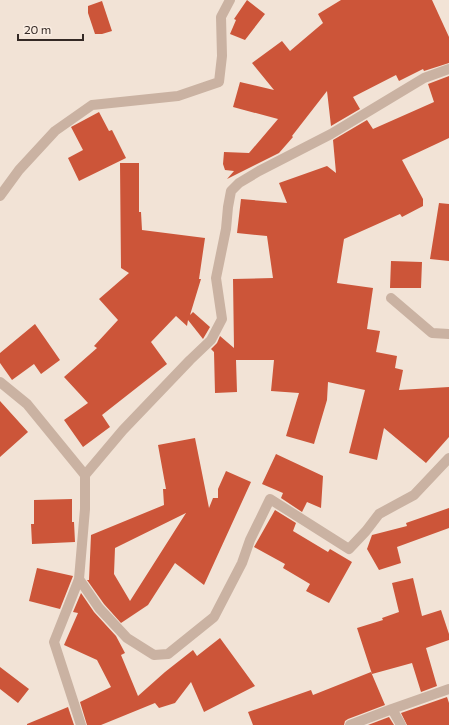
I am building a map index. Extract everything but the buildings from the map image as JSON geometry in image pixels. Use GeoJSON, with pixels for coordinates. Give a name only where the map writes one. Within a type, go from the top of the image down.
{"type":"FeatureCollection","features":[{"type":"Feature","properties":{"kind":"street"},"geometry":{"type":"LineString","coordinates":[[0,196],[19,170],[55,131],[92,105],[178,96],[219,82],[222,56],[221,17],[230,0]]}},
{"type":"Feature","properties":{"kind":"street"},"geometry":{"type":"LineString","coordinates":[[85,475],[123,430],[211,340],[222,319],[216,278],[226,229],[231,191],[240,183],[259,171],[331,134],[424,78],[449,69]]}},
{"type":"Feature","properties":{"kind":"street"},"geometry":{"type":"LineString","coordinates":[[391,298],[432,333],[449,334]]}},
{"type":"Feature","properties":{"kind":"street"},"geometry":{"type":"LineString","coordinates":[[0,382],[27,404],[85,475],[85,509],[79,580],[54,642],[81,725]]}},
{"type":"Feature","properties":{"kind":"street"},"geometry":{"type":"LineString","coordinates":[[79,580],[99,608],[127,638],[154,655],[168,654],[214,617],[242,564],[250,540],[270,499],[349,549],[379,514],[414,495],[449,458]]}},
{"type":"Feature","properties":{"kind":"street"},"geometry":{"type":"LineString","coordinates":[[350,725],[392,708],[449,689]]}},
{"type":"Feature","properties":{"kind":"street"},"geometry":{"type":"LineString","coordinates":[[392,708],[401,725]]}}]}
